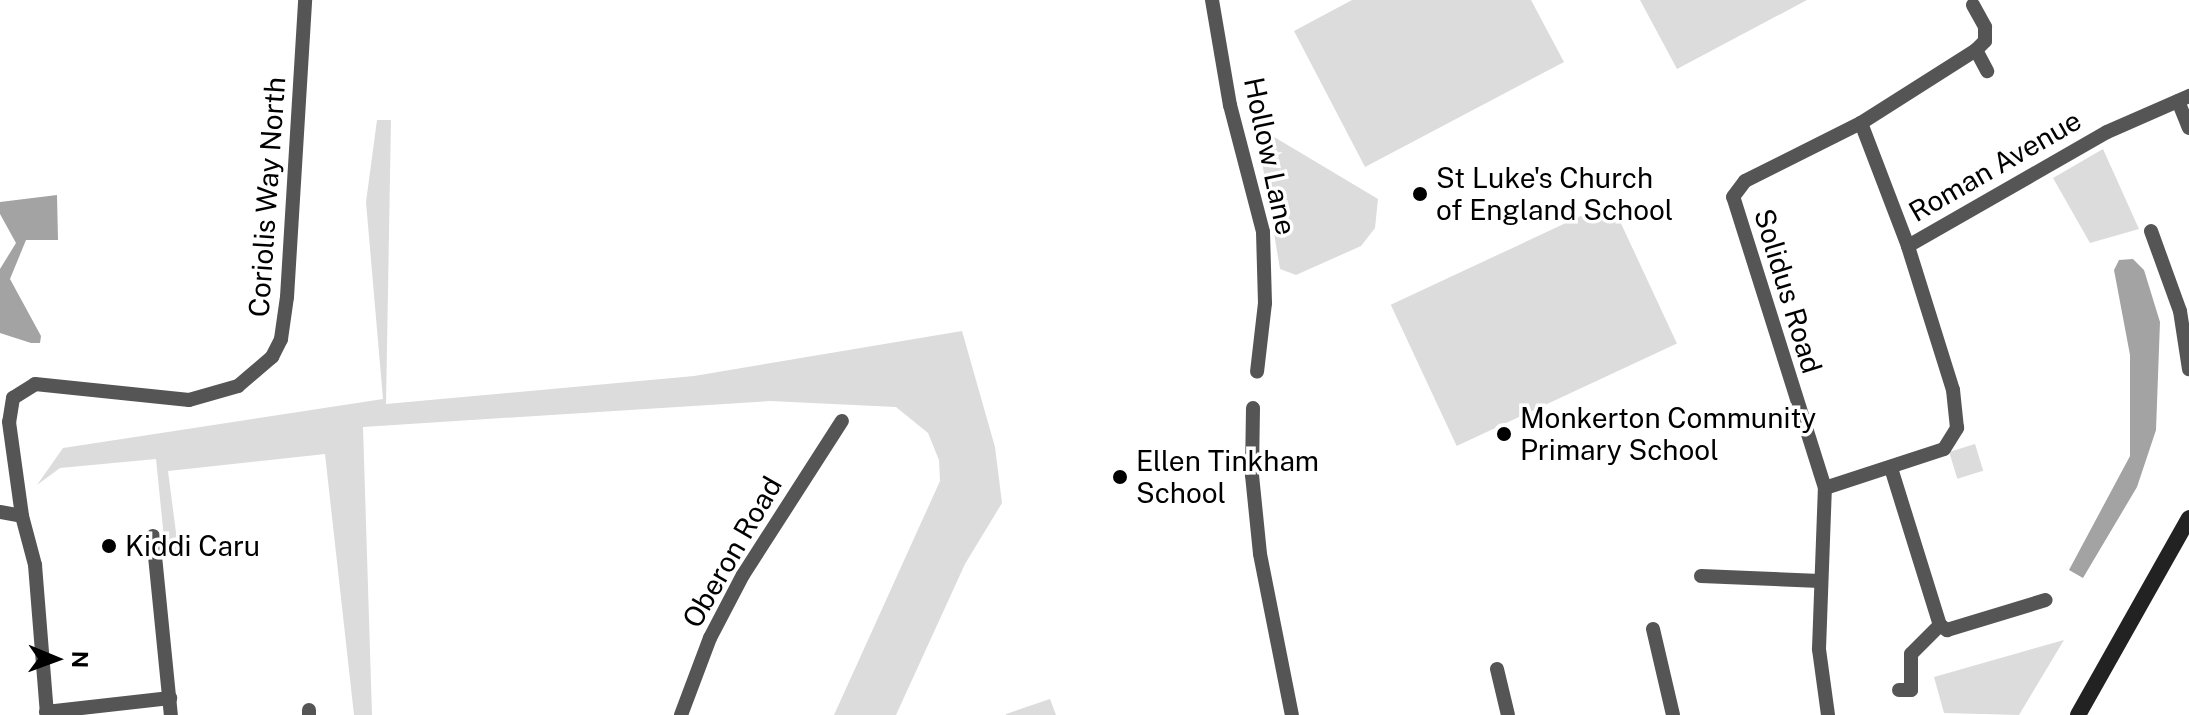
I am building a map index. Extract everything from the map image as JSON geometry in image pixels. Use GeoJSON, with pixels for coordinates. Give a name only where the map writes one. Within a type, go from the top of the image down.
{"type":"FeatureCollection","features":[{"type":"Feature","properties":{"kind":"main road"},"geometry":{"type":"LineString","coordinates":[[2078,715],[2189,518]]}},
{"type":"Feature","properties":{"kind":"street","name":"Coriolis Way North"},"geometry":{"type":"LineString","coordinates":[[13,398],[35,384],[189,400],[238,386],[272,357],[287,297],[305,0]]}},
{"type":"Feature","properties":{"kind":"street","name":"Hollow Lane"},"geometry":{"type":"LineString","coordinates":[[1212,0],[1230,105],[1263,232],[1265,303],[1257,372]]}},
{"type":"Feature","properties":{"kind":"street"},"geometry":{"type":"LineString","coordinates":[[1973,5],[1985,27],[1985,41],[1976,50],[1987,71]]}},
{"type":"Feature","properties":{"kind":"street","name":"Solidus Road"},"geometry":{"type":"LineString","coordinates":[[1825,488],[1733,197],[1745,181],[1861,123],[1976,50]]}},
{"type":"Feature","properties":{"kind":"street"},"geometry":{"type":"LineString","coordinates":[[2183,99],[2189,128]]}},
{"type":"Feature","properties":{"kind":"street","name":"Roman Avenue"},"geometry":{"type":"LineString","coordinates":[[1825,488],[1891,468],[1948,446],[1958,418],[1908,246],[2107,132],[2183,99]]}},
{"type":"Feature","properties":{"kind":"street"},"geometry":{"type":"LineString","coordinates":[[1861,123],[1908,246]]}},
{"type":"Feature","properties":{"kind":"street"},"geometry":{"type":"LineString","coordinates":[[2151,231],[2180,311],[2189,369]]}},
{"type":"Feature","properties":{"kind":"street"},"geometry":{"type":"LineString","coordinates":[[0,389],[13,398],[9,422],[22,516],[35,565],[46,713],[170,698]]}},
{"type":"Feature","properties":{"kind":"street"},"geometry":{"type":"LineString","coordinates":[[1253,408],[1252,475],[1260,554],[1292,715]]}},
{"type":"Feature","properties":{"kind":"street","name":"Oberon Road"},"geometry":{"type":"LineString","coordinates":[[681,715],[710,638],[743,575],[842,421]]}},
{"type":"Feature","properties":{"kind":"street"},"geometry":{"type":"LineString","coordinates":[[1891,468],[1940,625],[1947,630],[2046,600]]}},
{"type":"Feature","properties":{"kind":"street"},"geometry":{"type":"LineString","coordinates":[[1825,488],[1819,662],[1828,715]]}},
{"type":"Feature","properties":{"kind":"street"},"geometry":{"type":"LineString","coordinates":[[0,512],[22,516]]}},
{"type":"Feature","properties":{"kind":"street"},"geometry":{"type":"LineString","coordinates":[[153,536],[171,715]]}},
{"type":"Feature","properties":{"kind":"street"},"geometry":{"type":"LineString","coordinates":[[1701,576],[1820,581]]}},
{"type":"Feature","properties":{"kind":"street"},"geometry":{"type":"LineString","coordinates":[[1899,690],[1911,690],[1911,654],[1940,625]]}},
{"type":"Feature","properties":{"kind":"street"},"geometry":{"type":"LineString","coordinates":[[1653,629],[1673,715]]}},
{"type":"Feature","properties":{"kind":"street"},"geometry":{"type":"LineString","coordinates":[[1497,669],[1508,715]]}},
{"type":"Feature","properties":{"kind":"shaded area"},"geometry":{"type":"Polygon","coordinates":[[[1352,0],[1531,0],[1564,62],[1365,167],[1294,31],[1352,0]]]}},
{"type":"Feature","properties":{"kind":"shaded area"},"geometry":{"type":"Polygon","coordinates":[[[1640,0],[1807,0],[1677,69],[1640,0]]]}},
{"type":"Feature","properties":{"kind":"shaded area"},"geometry":{"type":"Polygon","coordinates":[[[377,120],[391,120],[386,404],[694,376],[962,331],[995,447],[1002,503],[965,564],[896,715],[834,715],[940,481],[939,460],[928,433],[896,407],[770,401],[363,427],[372,715],[354,715],[325,454],[168,471],[178,548],[166,558],[156,459],[60,468],[37,485],[63,448],[383,399],[366,202],[377,120]]]}},
{"type":"Feature","properties":{"kind":"shaded area"},"geometry":{"type":"Polygon","coordinates":[[[1256,126],[1378,199],[1375,228],[1361,246],[1296,275],[1280,269],[1256,126]]]}},
{"type":"Feature","properties":{"kind":"shaded area"},"geometry":{"type":"Polygon","coordinates":[[[2103,149],[2139,229],[2090,243],[2053,178],[2103,149]]]}},
{"type":"Feature","properties":{"kind":"shaded area"},"geometry":{"type":"Polygon","coordinates":[[[57,195],[58,240],[26,240],[10,279],[41,336],[40,343],[31,343],[0,333],[0,269],[16,243],[0,214],[0,202],[57,195]]]}},
{"type":"Feature","properties":{"kind":"shaded area"},"geometry":{"type":"Polygon","coordinates":[[[1611,202],[1677,343],[1457,446],[1391,305],[1611,202]]]}},
{"type":"Feature","properties":{"kind":"shaded area"},"geometry":{"type":"Polygon","coordinates":[[[2133,259],[2144,270],[2160,322],[2156,430],[2137,487],[2083,578],[2069,570],[2130,456],[2130,355],[2114,270],[2119,260],[2133,259]]]}},
{"type":"Feature","properties":{"kind":"shaded area"},"geometry":{"type":"Polygon","coordinates":[[[1975,444],[1983,471],[1957,479],[1949,452],[1975,444]]]}},
{"type":"Feature","properties":{"kind":"shaded area"},"geometry":{"type":"Polygon","coordinates":[[[2064,640],[2019,715],[1944,713],[1934,677],[2064,640]]]}},
{"type":"Feature","properties":{"kind":"shaded area"},"geometry":{"type":"Polygon","coordinates":[[[1050,699],[1056,715],[1006,715],[1006,714],[1050,699]]]}},
{"type":"Feature","properties":{"kind":"place","name":"St Luke's Church of England School"},"geometry":{"type":"Point","coordinates":[1420,194]}},
{"type":"Feature","properties":{"kind":"place","name":"Monkerton Community Primary School"},"geometry":{"type":"Point","coordinates":[1504,434]}},
{"type":"Feature","properties":{"kind":"place","name":"Ellen Tinkham School"},"geometry":{"type":"Point","coordinates":[1120,477]}},
{"type":"Feature","properties":{"kind":"place","name":"Kiddi Caru"},"geometry":{"type":"Point","coordinates":[109,546]}}]}
